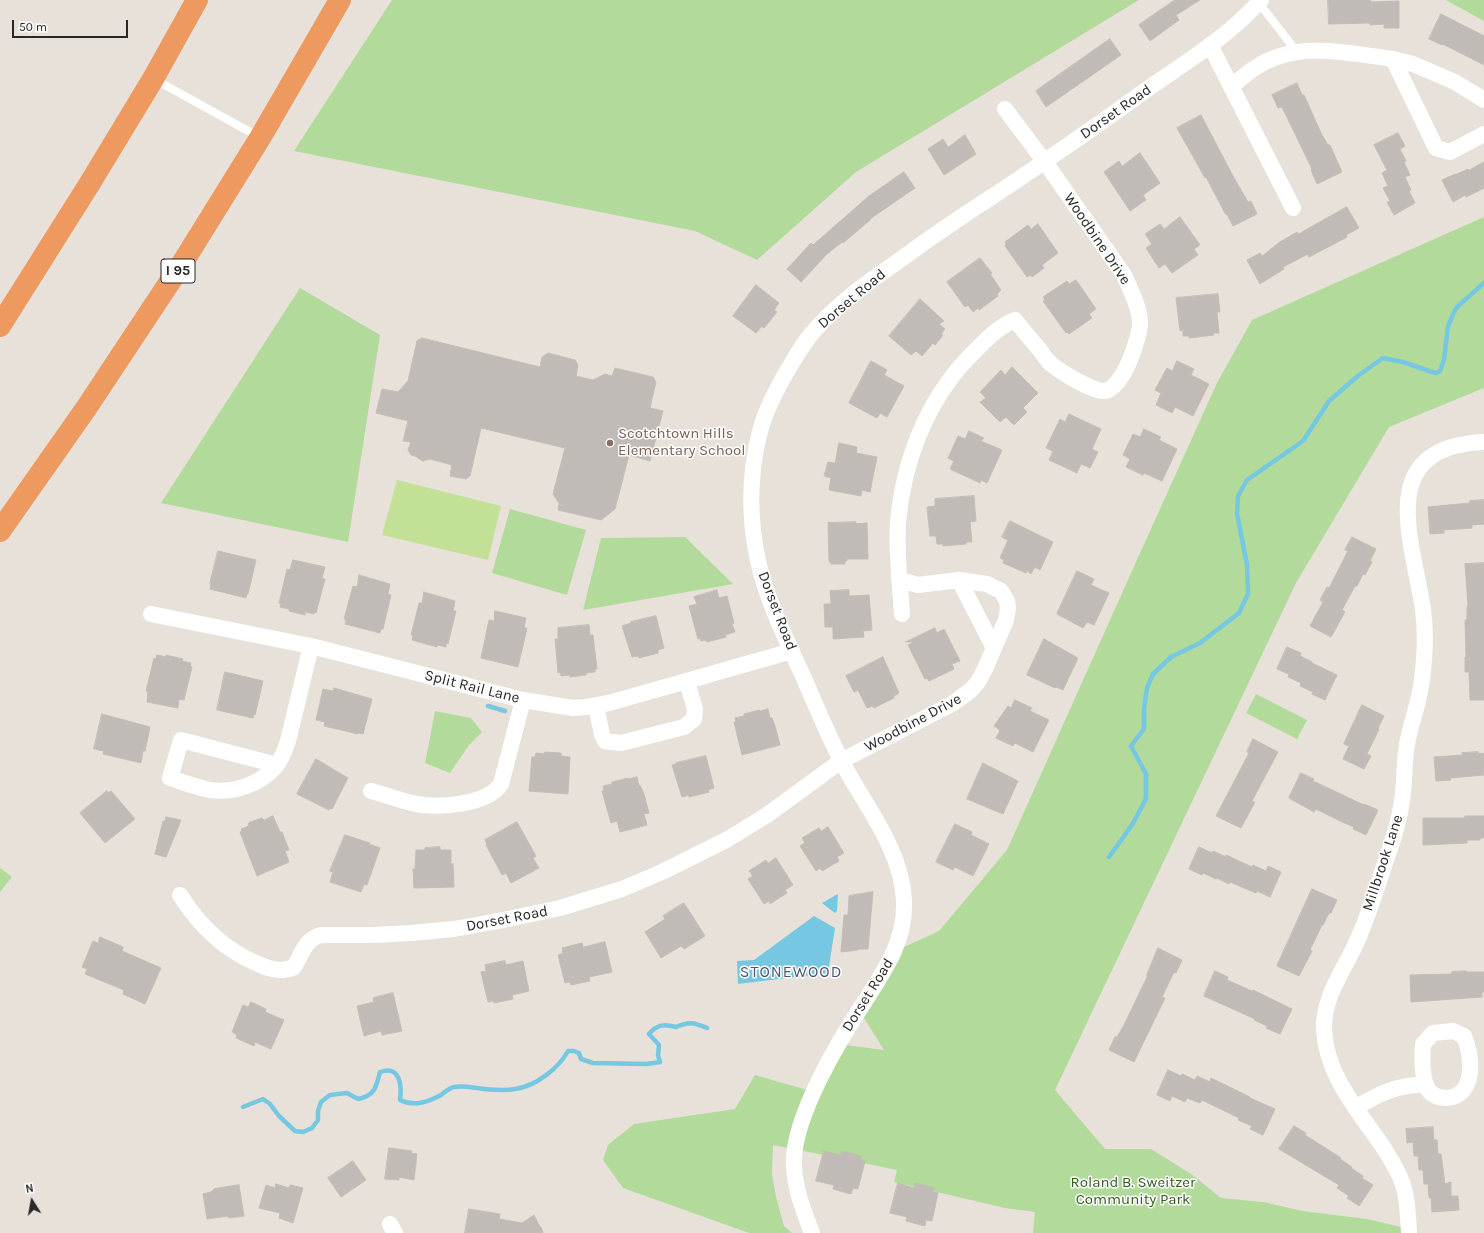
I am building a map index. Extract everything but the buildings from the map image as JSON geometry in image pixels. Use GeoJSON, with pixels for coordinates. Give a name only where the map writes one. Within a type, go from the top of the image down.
{"type":"FeatureCollection","features":[{"type":"Feature","properties":{"kind":"highway"},"geometry":{"type":"LineString","coordinates":[[0,326],[90,183],[153,79],[197,0]]}},
{"type":"Feature","properties":{"kind":"highway","name":"I 95"},"geometry":{"type":"LineString","coordinates":[[2,529],[87,407],[175,276],[260,138],[340,0]]}},
{"type":"Feature","properties":{"kind":"street","name":"Dorset Road"},"geometry":{"type":"LineString","coordinates":[[812,1233],[798,1194],[794,1166],[795,1149],[801,1125],[814,1092],[838,1044],[892,958],[900,937],[904,914],[903,890],[897,863],[876,821],[841,761],[774,611],[764,583],[758,559],[752,515],[755,458],[760,430],[768,408],[783,378],[806,340],[838,306],[925,242],[1044,162],[1210,45],[1241,22],[1260,1]]}},
{"type":"Feature","properties":{"kind":"street"},"geometry":{"type":"LineString","coordinates":[[1210,45],[1293,208]]}},
{"type":"Feature","properties":{"kind":"street"},"geometry":{"type":"LineString","coordinates":[[1231,87],[1256,67],[1273,58],[1307,51],[1336,52],[1393,59],[1413,64],[1455,82],[1484,100]]}},
{"type":"Feature","properties":{"kind":"street"},"geometry":{"type":"LineString","coordinates":[[1393,59],[1436,148],[1450,152],[1484,134]]}},
{"type":"Feature","properties":{"kind":"street"},"geometry":{"type":"LineString","coordinates":[[1005,109],[1044,162]]}},
{"type":"Feature","properties":{"kind":"street","name":"Woodbine Drive"},"geometry":{"type":"LineString","coordinates":[[841,761],[963,697],[978,682],[1006,620],[1008,608],[1004,595],[1001,591],[987,584],[959,580],[918,585],[900,580],[898,523],[902,495],[912,452],[931,409],[942,390],[960,366],[984,342],[1009,322],[1015,320],[1051,364],[1085,386],[1103,391],[1112,389],[1119,381],[1130,362],[1139,332],[1140,320],[1124,275],[1044,162]]}},
{"type":"Feature","properties":{"kind":"street","name":"Millbrook Lane"},"geometry":{"type":"LineString","coordinates":[[1409,1233],[1406,1196],[1399,1174],[1376,1137],[1345,1093],[1334,1071],[1328,1053],[1324,1029],[1325,1016],[1334,988],[1358,939],[1398,824],[1403,792],[1404,765],[1407,744],[1422,683],[1425,635],[1423,610],[1407,515],[1410,485],[1423,465],[1434,455],[1454,446],[1467,443],[1484,442]]}},
{"type":"Feature","properties":{"kind":"street"},"geometry":{"type":"LineString","coordinates":[[900,580],[902,614]]}},
{"type":"Feature","properties":{"kind":"street"},"geometry":{"type":"LineString","coordinates":[[959,580],[994,648]]}},
{"type":"Feature","properties":{"kind":"street","name":"Split Rail Lane"},"geometry":{"type":"LineString","coordinates":[[151,614],[311,646],[524,700],[573,708],[596,706],[792,652]]}},
{"type":"Feature","properties":{"kind":"street"},"geometry":{"type":"LineString","coordinates":[[277,765],[181,740],[170,778],[206,789],[230,790],[251,785],[269,773],[277,765],[283,755],[288,741],[311,646]]}},
{"type":"Feature","properties":{"kind":"street"},"geometry":{"type":"LineString","coordinates":[[596,706],[602,735],[605,742],[621,743],[684,727],[694,719],[695,709],[687,682]]}},
{"type":"Feature","properties":{"kind":"street"},"geometry":{"type":"LineString","coordinates":[[371,791],[418,804],[450,805],[470,801],[491,794],[497,790],[501,784],[524,700]]}},
{"type":"Feature","properties":{"kind":"street","name":"Dorset Road"},"geometry":{"type":"LineString","coordinates":[[180,895],[190,911],[205,929],[238,955],[265,967],[286,970],[294,967],[310,939],[321,935],[374,935],[411,933],[454,928],[510,919],[560,908],[622,889],[683,862],[745,828],[778,808],[841,761]]}},
{"type":"Feature","properties":{"kind":"street"},"geometry":{"type":"LineString","coordinates":[[1355,1108],[1379,1094],[1407,1085],[1426,1084]]}},
{"type":"Feature","properties":{"kind":"lane"},"geometry":{"type":"LineString","coordinates":[[1260,1],[1297,52]]}},
{"type":"Feature","properties":{"kind":"lane"},"geometry":{"type":"LineString","coordinates":[[153,79],[260,138]]}},
{"type":"Feature","properties":{"kind":"green space"},"geometry":{"type":"Polygon","coordinates":[[[392,0],[1139,0],[856,172],[757,260],[695,231],[294,151],[392,0]]]}},
{"type":"Feature","properties":{"kind":"green space"},"geometry":{"type":"Polygon","coordinates":[[[1446,0],[1484,0],[1484,21],[1446,0]]]}},
{"type":"Feature","properties":{"kind":"green space","name":"Roland B. Sweitzer Community Park"},"geometry":{"type":"Polygon","coordinates":[[[1484,217],[1484,388],[1389,427],[1296,583],[1055,1090],[1105,1149],[1151,1149],[1194,1176],[1221,1198],[1263,1202],[1303,1211],[1367,1219],[1409,1229],[1409,1233],[1033,1233],[1035,1212],[1005,1208],[894,1182],[897,1170],[773,1145],[772,1174],[776,1197],[784,1226],[792,1233],[749,1233],[623,1188],[603,1160],[608,1145],[634,1124],[735,1109],[755,1075],[814,1092],[838,1044],[884,1050],[859,1010],[895,951],[939,931],[1007,850],[1217,383],[1252,320],[1484,217]]]}},
{"type":"Feature","properties":{"kind":"green space"},"geometry":{"type":"Polygon","coordinates":[[[300,288],[380,335],[348,542],[161,503],[300,288]]]}},
{"type":"Feature","properties":{"kind":"green space"},"geometry":{"type":"Polygon","coordinates":[[[397,480],[501,506],[488,560],[382,535],[397,480]]]}},
{"type":"Feature","properties":{"kind":"green space"},"geometry":{"type":"Polygon","coordinates":[[[510,509],[586,530],[567,595],[492,573],[510,509]]]}},
{"type":"Feature","properties":{"kind":"green space"},"geometry":{"type":"Polygon","coordinates":[[[685,537],[733,584],[583,610],[601,538],[685,537]]]}},
{"type":"Feature","properties":{"kind":"green space"},"geometry":{"type":"Polygon","coordinates":[[[1256,694],[1307,720],[1297,739],[1246,713],[1256,694]]]}},
{"type":"Feature","properties":{"kind":"green space"},"geometry":{"type":"Polygon","coordinates":[[[435,711],[471,718],[482,732],[469,745],[450,773],[425,763],[435,711]]]}},
{"type":"Feature","properties":{"kind":"green space"},"geometry":{"type":"Polygon","coordinates":[[[0,868],[12,877],[0,892],[0,868]]]}},
{"type":"Feature","properties":{"kind":"water"},"geometry":{"type":"Polygon","coordinates":[[[838,894],[837,911],[835,913],[822,903],[838,894]]]}},
{"type":"Feature","properties":{"kind":"water"},"geometry":{"type":"Polygon","coordinates":[[[814,916],[835,928],[828,973],[738,984],[737,961],[754,960],[814,916]]]}},
{"type":"Feature","properties":{"kind":"waterway"},"geometry":{"type":"LineString","coordinates":[[1109,857],[1132,825],[1146,799],[1146,774],[1131,746],[1144,729],[1144,709],[1147,688],[1153,674],[1171,657],[1200,643],[1239,613],[1248,594],[1247,565],[1237,514],[1238,496],[1247,480],[1303,441],[1329,401],[1359,375],[1383,358],[1403,362],[1432,372],[1437,373],[1440,371],[1444,360],[1448,326],[1456,308],[1484,283]]}},
{"type":"Feature","properties":{"kind":"waterway"},"geometry":{"type":"LineString","coordinates":[[488,706],[505,711]]}},
{"type":"Feature","properties":{"kind":"waterway"},"geometry":{"type":"LineString","coordinates":[[243,1107],[263,1099],[270,1104],[279,1116],[295,1131],[303,1132],[312,1128],[318,1120],[318,1111],[321,1102],[330,1095],[347,1093],[358,1099],[368,1095],[376,1087],[380,1072],[392,1071],[396,1074],[401,1088],[400,1100],[410,1103],[421,1103],[436,1098],[450,1088],[457,1086],[500,1090],[511,1090],[523,1087],[546,1076],[564,1058],[568,1051],[579,1053],[581,1059],[593,1063],[647,1064],[660,1062],[658,1055],[659,1045],[649,1034],[655,1028],[665,1025],[676,1027],[689,1023],[707,1028]]}},
{"type":"Feature","properties":{"kind":"place","name":"Scotchtown Hills Elementary School"},"geometry":{"type":"Point","coordinates":[610,443]}},
{"type":"Feature","properties":{"kind":"district","name":"STONEWOOD"},"geometry":{"type":"Point","coordinates":[791,972]}}]}
